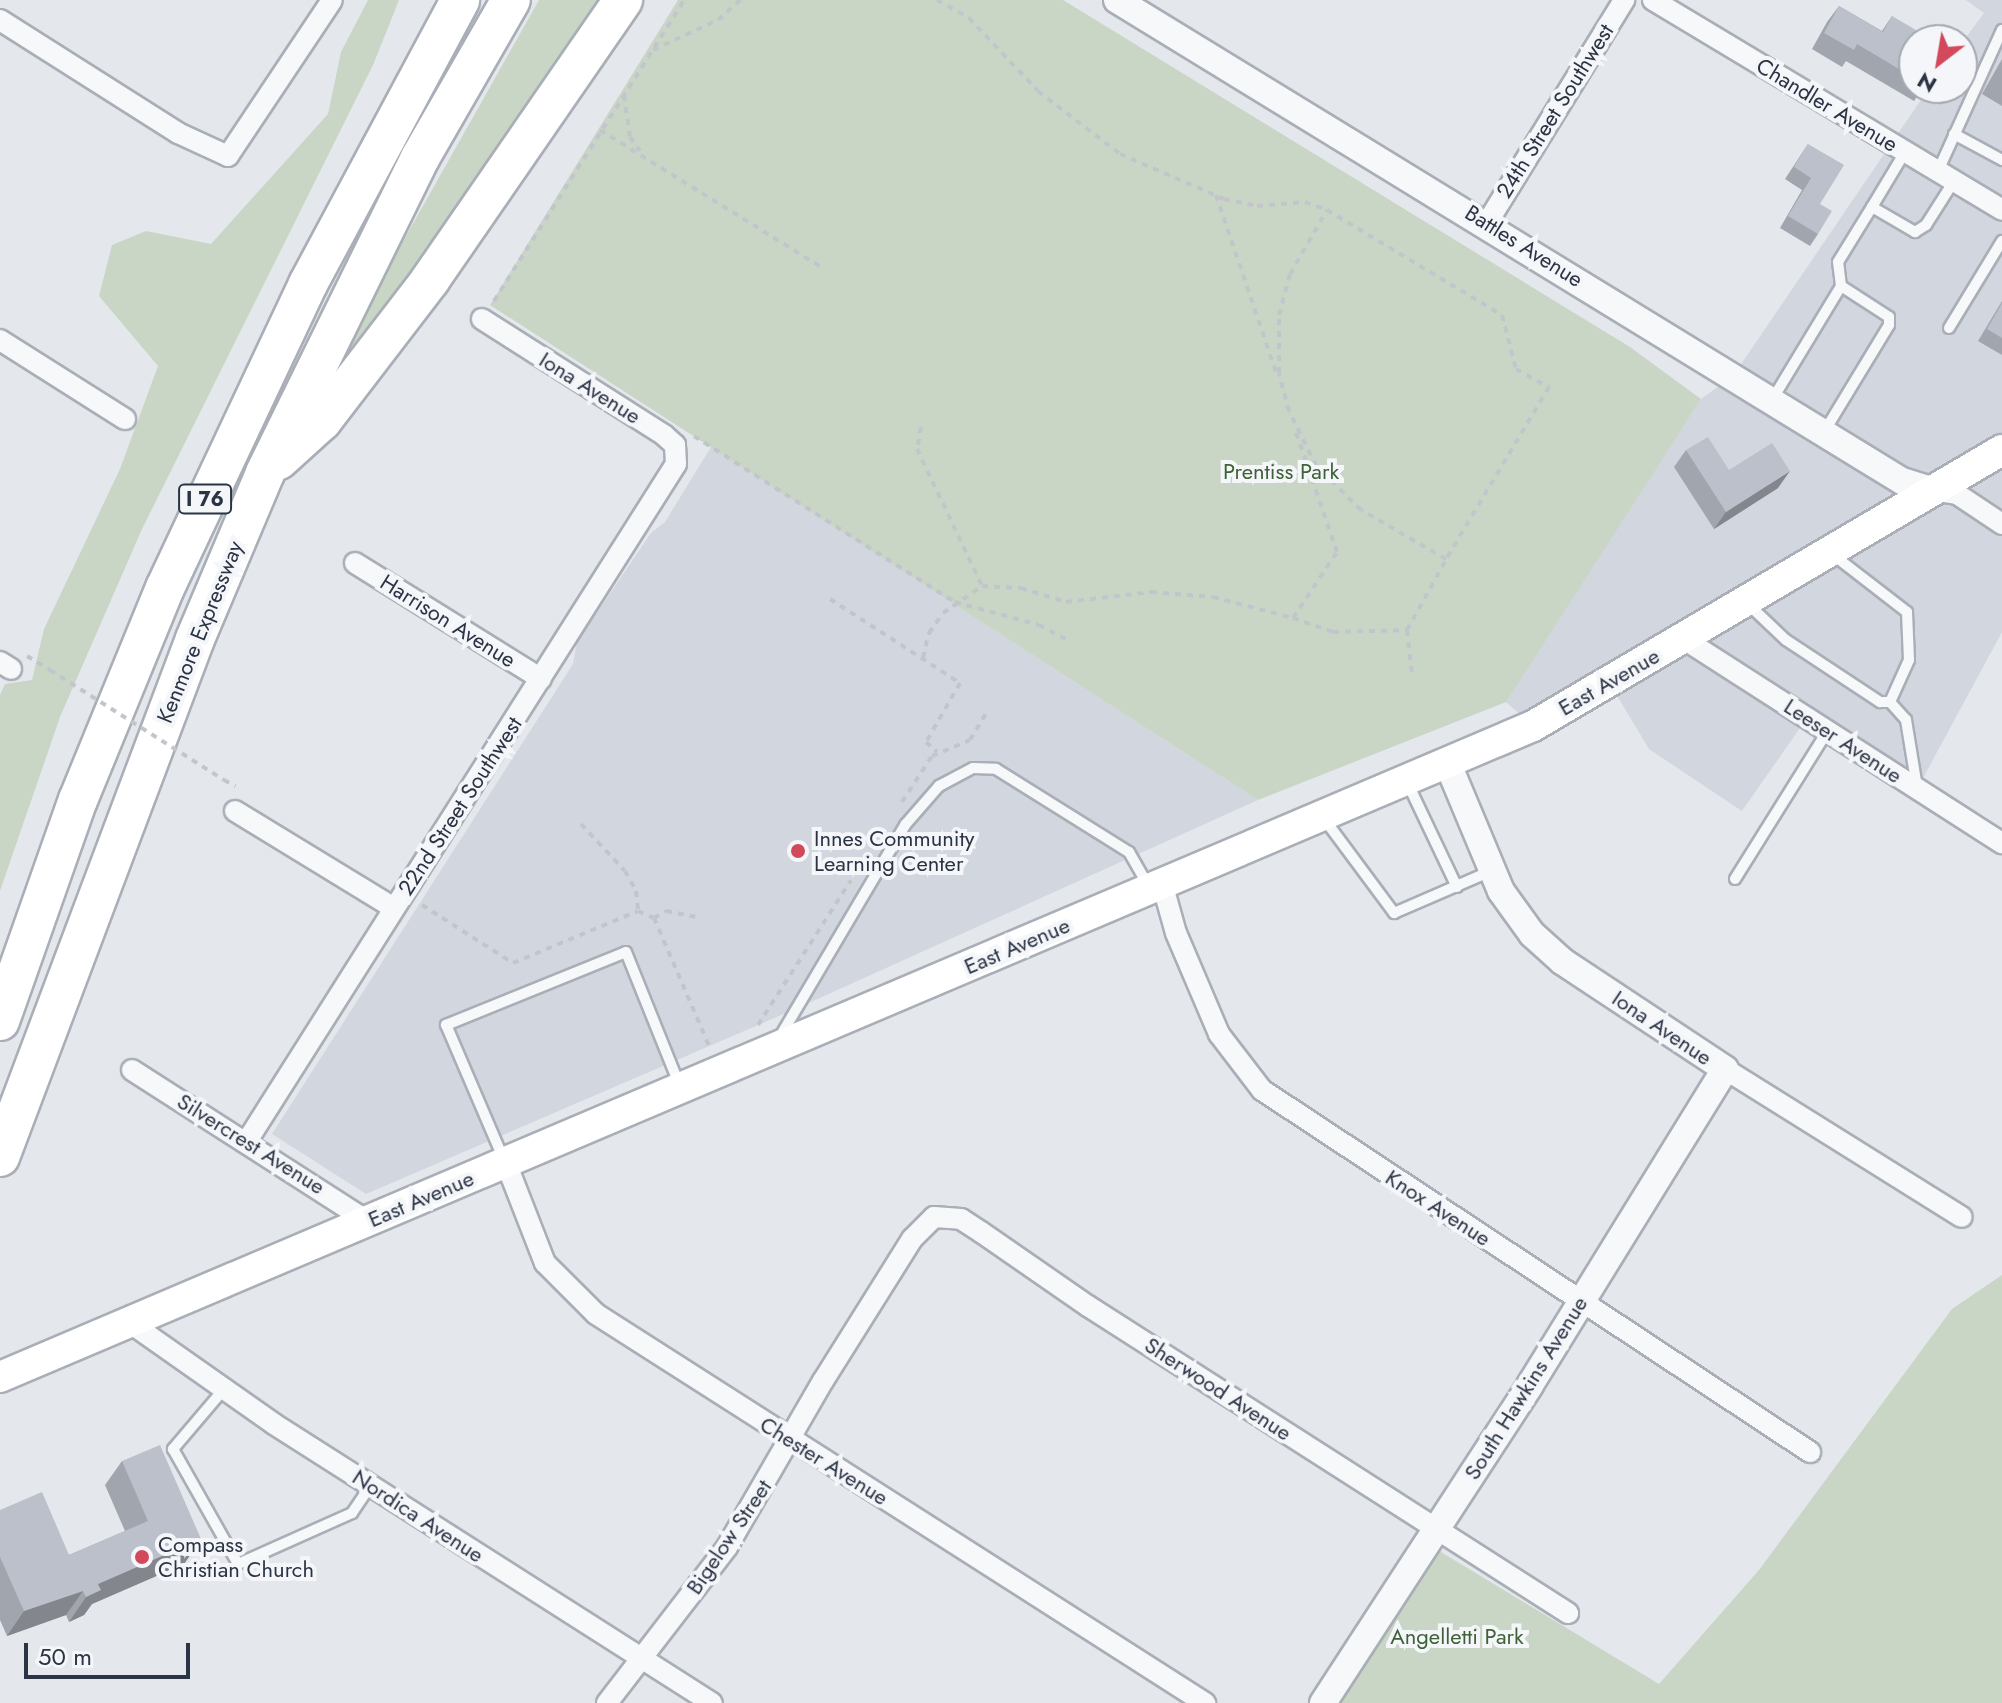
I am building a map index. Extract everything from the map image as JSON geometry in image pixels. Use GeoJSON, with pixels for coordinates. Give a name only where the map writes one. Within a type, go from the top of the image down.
{"type":"FeatureCollection","features":[{"type":"Feature","properties":{"kind":"highway","name":"Kenmore Expressway"},"geometry":{"type":"LineString","coordinates":[[0,1021],[78,800],[171,574],[308,284],[460,0]]}},
{"type":"Feature","properties":{"kind":"highway","name":"Kenmore Expressway"},"geometry":{"type":"LineString","coordinates":[[0,1157],[195,639],[265,473],[420,158],[511,0]]}},
{"type":"Feature","properties":{"kind":"highway"},"geometry":{"type":"LineString","coordinates":[[265,473],[322,421],[430,280],[623,0]]}},
{"type":"Feature","properties":{"kind":"main road","name":"East Avenue"},"geometry":{"type":"LineString","coordinates":[[0,1377],[1533,726],[1747,603],[2002,450]]}},
{"type":"Feature","properties":{"kind":"street"},"geometry":{"type":"LineString","coordinates":[[0,7],[4,0]]}},
{"type":"Feature","properties":{"kind":"street"},"geometry":{"type":"LineString","coordinates":[[0,20],[214,153],[228,156],[332,0]]}},
{"type":"Feature","properties":{"kind":"street","name":"Battles Avenue"},"geometry":{"type":"LineString","coordinates":[[1117,0],[1487,223],[1902,481],[1932,490]]}},
{"type":"Feature","properties":{"kind":"street","name":"24th Street Southwest"},"geometry":{"type":"LineString","coordinates":[[1487,223],[1624,0]]}},
{"type":"Feature","properties":{"kind":"street","name":"Chandler Avenue"},"geometry":{"type":"LineString","coordinates":[[1653,0],[2002,210]]}},
{"type":"Feature","properties":{"kind":"street","name":"Iona Avenue"},"geometry":{"type":"LineString","coordinates":[[488,315],[664,435],[677,455],[673,471]]}},
{"type":"Feature","properties":{"kind":"street"},"geometry":{"type":"LineString","coordinates":[[0,340],[125,419]]}},
{"type":"Feature","properties":{"kind":"street","name":"22nd Street Southwest"},"geometry":{"type":"LineString","coordinates":[[247,1141],[673,471]]}},
{"type":"Feature","properties":{"kind":"street"},"geometry":{"type":"LineString","coordinates":[[1932,490],[1957,494],[2002,524]]}},
{"type":"Feature","properties":{"kind":"street","name":"Harrison Avenue"},"geometry":{"type":"LineString","coordinates":[[355,563],[541,679]]}},
{"type":"Feature","properties":{"kind":"street","name":"Leeser Avenue"},"geometry":{"type":"LineString","coordinates":[[1684,639],[2002,843]]}},
{"type":"Feature","properties":{"kind":"street","name":"Iona Avenue"},"geometry":{"type":"LineString","coordinates":[[1447,762],[1491,871],[1513,912],[1562,961],[1725,1069],[1962,1217]]}},
{"type":"Feature","properties":{"kind":"street"},"geometry":{"type":"LineString","coordinates":[[235,811],[394,908]]}},
{"type":"Feature","properties":{"kind":"street","name":"Knox Avenue"},"geometry":{"type":"LineString","coordinates":[[1156,886],[1219,1034],[1247,1076],[1351,1153],[1810,1452]]}},
{"type":"Feature","properties":{"kind":"street","name":"South Hawkins Avenue"},"geometry":{"type":"LineString","coordinates":[[1323,1703],[1436,1532],[1725,1069]]}},
{"type":"Feature","properties":{"kind":"street","name":"Silvercrest Avenue"},"geometry":{"type":"LineString","coordinates":[[132,1070],[247,1141],[367,1221]]}},
{"type":"Feature","properties":{"kind":"street","name":"Chester Avenue"},"geometry":{"type":"LineString","coordinates":[[506,1163],[545,1263],[569,1291],[643,1347],[1205,1703]]}},
{"type":"Feature","properties":{"kind":"street","name":"Sherwood Avenue"},"geometry":{"type":"LineString","coordinates":[[887,1280],[922,1226],[934,1217],[961,1219],[1436,1532],[1568,1613]]}},
{"type":"Feature","properties":{"kind":"street","name":"Bigelow Street"},"geometry":{"type":"LineString","coordinates":[[607,1703],[727,1547],[789,1438],[887,1280]]}},
{"type":"Feature","properties":{"kind":"street","name":"Nordica Avenue"},"geometry":{"type":"LineString","coordinates":[[129,1322],[370,1486],[712,1703]]}},
{"type":"Feature","properties":{"kind":"lane"},"geometry":{"type":"LineString","coordinates":[[1872,207],[1915,232],[1926,225],[1946,176],[1954,134],[2002,30]]}},
{"type":"Feature","properties":{"kind":"lane"},"geometry":{"type":"LineString","coordinates":[[1954,134],[2002,160]]}},
{"type":"Feature","properties":{"kind":"lane"},"geometry":{"type":"LineString","coordinates":[[1772,400],[1841,286],[1838,262],[1905,152]]}},
{"type":"Feature","properties":{"kind":"lane"},"geometry":{"type":"LineString","coordinates":[[1949,328],[2002,241]]}},
{"type":"Feature","properties":{"kind":"lane"},"geometry":{"type":"LineString","coordinates":[[1824,432],[1889,325],[1889,317],[1841,286]]}},
{"type":"Feature","properties":{"kind":"lane"},"geometry":{"type":"LineString","coordinates":[[1831,553],[1907,612],[1909,660],[1890,702]]}},
{"type":"Feature","properties":{"kind":"lane"},"geometry":{"type":"LineString","coordinates":[[1747,603],[1786,640],[1880,702],[1890,702],[1906,720],[1917,789]]}},
{"type":"Feature","properties":{"kind":"lane"},"geometry":{"type":"LineString","coordinates":[[1735,879],[1827,732]]}},
{"type":"Feature","properties":{"kind":"lane"},"geometry":{"type":"LineString","coordinates":[[772,1051],[905,825],[939,786],[973,768],[996,769],[1129,852],[1156,886]]}},
{"type":"Feature","properties":{"kind":"lane"},"geometry":{"type":"LineString","coordinates":[[1406,779],[1457,887]]}},
{"type":"Feature","properties":{"kind":"lane"},"geometry":{"type":"LineString","coordinates":[[1321,814],[1394,913],[1491,871]]}},
{"type":"Feature","properties":{"kind":"lane"},"geometry":{"type":"LineString","coordinates":[[506,1163],[446,1025],[626,952],[682,1089]]}},
{"type":"Feature","properties":{"kind":"lane"},"geometry":{"type":"LineString","coordinates":[[224,1389],[173,1449],[238,1564],[352,1513],[370,1486]]}},
{"type":"Feature","properties":{"kind":"path"},"geometry":{"type":"LineString","coordinates":[[488,315],[493,297],[684,0]]}},
{"type":"Feature","properties":{"kind":"path"},"geometry":{"type":"LineString","coordinates":[[652,50],[718,20],[740,0]]}},
{"type":"Feature","properties":{"kind":"path"},"geometry":{"type":"LineString","coordinates":[[937,0],[969,18],[1038,91],[1120,154],[1216,195],[1257,206],[1305,202],[1327,210],[1502,315],[1516,369],[1549,387],[1407,630],[1412,675]]}},
{"type":"Feature","properties":{"kind":"path"},"geometry":{"type":"LineString","coordinates":[[624,93],[630,137],[642,155]]}},
{"type":"Feature","properties":{"kind":"path"},"geometry":{"type":"LineString","coordinates":[[600,130],[823,268]]}},
{"type":"Feature","properties":{"kind":"path"},"geometry":{"type":"LineString","coordinates":[[1216,195],[1337,552],[1293,618]]}},
{"type":"Feature","properties":{"kind":"path"},"geometry":{"type":"LineString","coordinates":[[1327,210],[1290,274],[1279,315],[1279,373],[1289,411],[1316,466],[1361,510],[1446,559]]}},
{"type":"Feature","properties":{"kind":"path"},"geometry":{"type":"LineString","coordinates":[[921,427],[917,449],[982,586]]}},
{"type":"Feature","properties":{"kind":"path"},"geometry":{"type":"LineString","coordinates":[[684,430],[955,602],[1039,625],[1067,640]]}},
{"type":"Feature","properties":{"kind":"path"},"geometry":{"type":"LineString","coordinates":[[923,658],[929,633],[955,602],[982,586],[1021,588],[1066,602],[1151,592],[1213,597],[1333,632],[1407,630]]}},
{"type":"Feature","properties":{"kind":"path"},"geometry":{"type":"LineString","coordinates":[[830,599],[960,683],[926,742],[938,753]]}},
{"type":"Feature","properties":{"kind":"path"},"geometry":{"type":"LineString","coordinates":[[50,670],[235,786]]}},
{"type":"Feature","properties":{"kind":"path"},"geometry":{"type":"LineString","coordinates":[[581,824],[625,871],[636,891],[638,911]]}},
{"type":"Feature","properties":{"kind":"path"},"geometry":{"type":"LineString","coordinates":[[654,918],[666,911],[701,918]]}},
{"type":"Feature","properties":{"kind":"shaded area"},"geometry":{"type":"Polygon","coordinates":[[[1966,0],[2002,0],[2002,632],[1917,789],[1807,718],[1742,811],[1649,749],[1610,684],[1533,726],[1506,702],[1508,693],[1701,399],[1733,376],[1918,104],[1978,104],[1976,24],[1984,13],[1966,0]]]}},
{"type":"Feature","properties":{"kind":"shaded area","name":"Innes Community Learning Center"},"geometry":{"type":"Polygon","coordinates":[[[711,447],[1258,800],[793,1010],[366,1194],[272,1134],[573,664],[577,642],[651,533],[665,522],[711,447]]]}},
{"type":"Feature","properties":{"kind":"green space"},"geometry":{"type":"Polygon","coordinates":[[[368,0],[399,0],[373,65],[142,529],[60,717],[0,891],[0,695],[5,684],[32,680],[44,629],[120,469],[158,366],[99,296],[112,245],[146,231],[211,244],[328,114],[341,52],[368,0]]]}},
{"type":"Feature","properties":{"kind":"green space"},"geometry":{"type":"Polygon","coordinates":[[[539,0],[606,0],[535,116],[326,393],[388,268],[539,0]]]}},
{"type":"Feature","properties":{"kind":"green space","name":"Prentiss Park"},"geometry":{"type":"Polygon","coordinates":[[[678,0],[1063,0],[1630,347],[1701,399],[1506,702],[1258,800],[490,305],[678,0]]]}},
{"type":"Feature","properties":{"kind":"green space","name":"Angelletti Park"},"geometry":{"type":"Polygon","coordinates":[[[2002,1275],[2002,1703],[1339,1703],[1436,1549],[1659,1684],[1759,1570],[1952,1309],[2002,1275]]]}},
{"type":"Feature","properties":{"kind":"building"},"geometry":{"type":"Polygon","coordinates":[[[1839,6],[1883,32],[1892,16],[1906,24],[1898,24],[1898,68],[1857,44],[1854,50],[1824,33],[1839,6]]]}},
{"type":"Feature","properties":{"kind":"building"},"geometry":{"type":"Polygon","coordinates":[[[1808,144],[1844,165],[1820,204],[1832,211],[1818,234],[1788,216],[1811,178],[1794,167],[1808,144]]]}},
{"type":"Feature","properties":{"kind":"building"},"geometry":{"type":"Polygon","coordinates":[[[2002,303],[2002,338],[1987,329],[2002,303]]]}},
{"type":"Feature","properties":{"kind":"building"},"geometry":{"type":"Polygon","coordinates":[[[1708,437],[1729,470],[1772,443],[1790,471],[1726,512],[1686,450],[1708,437]]]}},
{"type":"Feature","properties":{"kind":"building"},"geometry":{"type":"Polygon","coordinates":[[[160,1445],[201,1539],[98,1584],[101,1590],[86,1597],[83,1591],[24,1611],[0,1557],[0,1510],[42,1492],[69,1555],[148,1521],[122,1461],[160,1445]]]}},
{"type":"Feature","properties":{"kind":"place","name":"Innes Community Learning Center"},"geometry":{"type":"Point","coordinates":[798,851]}},
{"type":"Feature","properties":{"kind":"place","name":"Compass Christian Church"},"geometry":{"type":"Point","coordinates":[142,1557]}}]}
